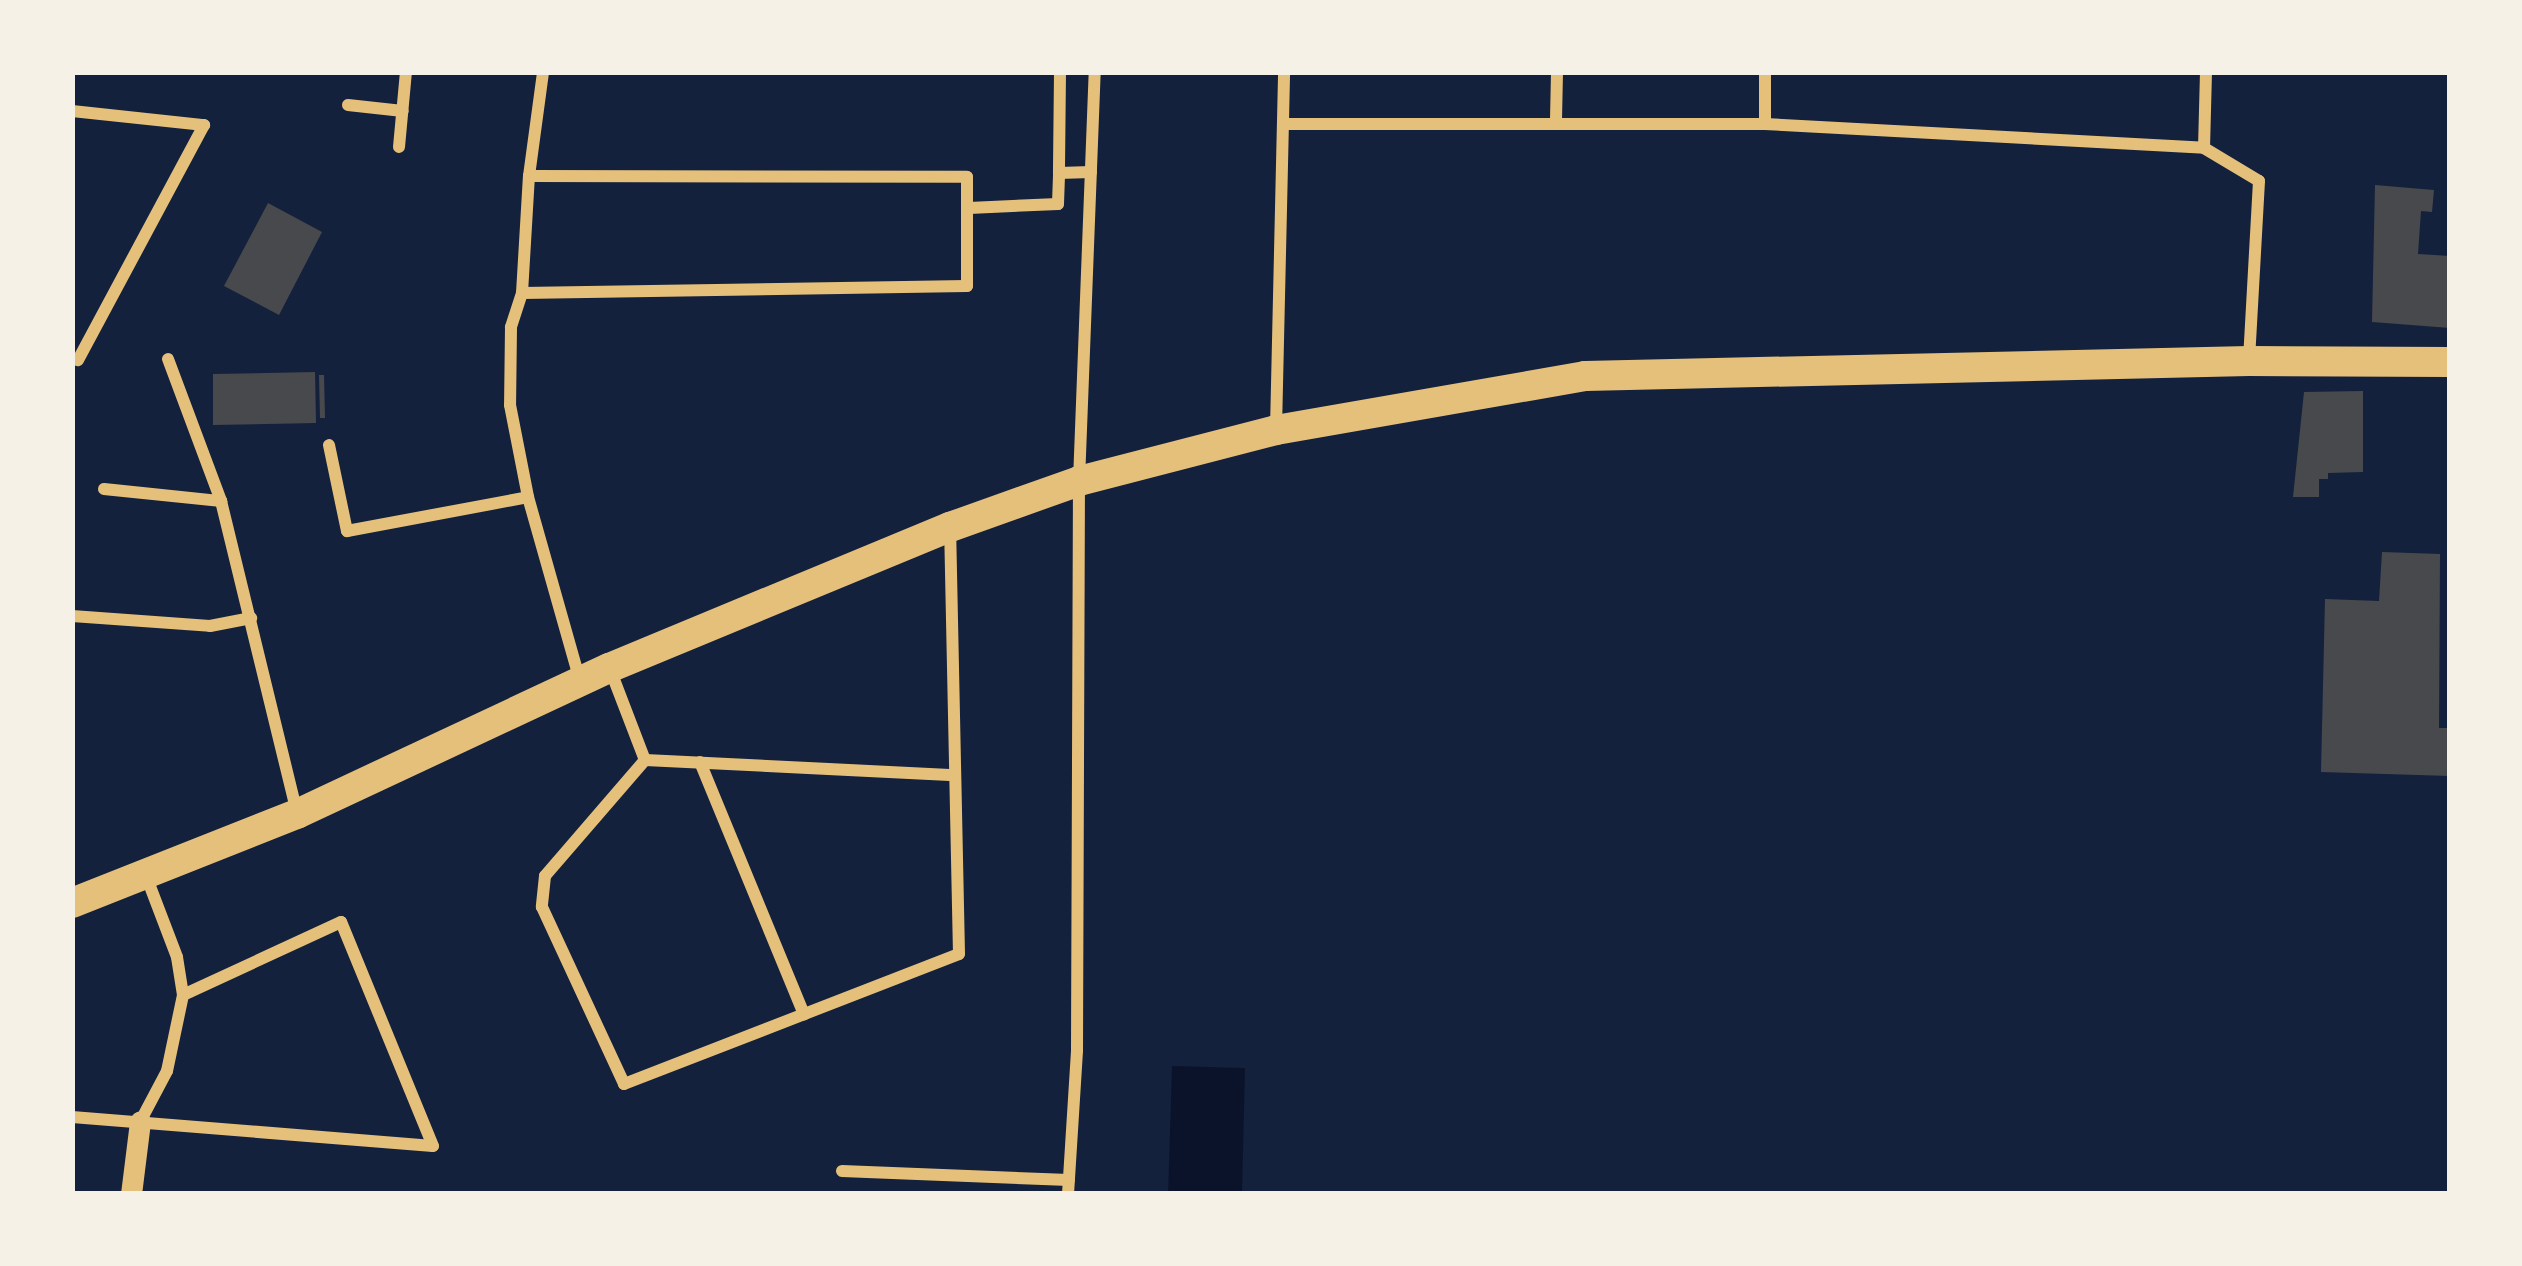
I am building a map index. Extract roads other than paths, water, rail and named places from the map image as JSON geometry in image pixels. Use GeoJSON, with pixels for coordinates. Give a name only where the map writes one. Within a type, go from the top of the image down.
{"type":"FeatureCollection","features":[{"type":"Feature","properties":{"kind":"main road"},"geometry":{"type":"LineString","coordinates":[[76,897],[146,877],[297,814],[609,668],[950,526],[1079,481],[1276,430],[1585,376],[2249,361],[2450,362]]}},
{"type":"Feature","properties":{"kind":"street"},"geometry":{"type":"LineString","coordinates":[[399,147],[406,72]]}},
{"type":"Feature","properties":{"kind":"street"},"geometry":{"type":"LineString","coordinates":[[543,72],[521,293],[511,328],[510,405],[528,497],[580,682]]}},
{"type":"Feature","properties":{"kind":"street"},"geometry":{"type":"LineString","coordinates":[[969,208],[1058,204],[1060,72]]}},
{"type":"Feature","properties":{"kind":"street"},"geometry":{"type":"LineString","coordinates":[[842,1171],[1068,1187],[1077,1050],[1079,481],[1095,72]]}},
{"type":"Feature","properties":{"kind":"street"},"geometry":{"type":"LineString","coordinates":[[1276,430],[1284,72]]}},
{"type":"Feature","properties":{"kind":"street"},"geometry":{"type":"LineString","coordinates":[[1556,120],[1557,72]]}},
{"type":"Feature","properties":{"kind":"street"},"geometry":{"type":"LineString","coordinates":[[1765,72],[1765,124]]}},
{"type":"Feature","properties":{"kind":"street"},"geometry":{"type":"LineString","coordinates":[[2204,148],[2206,72]]}},
{"type":"Feature","properties":{"kind":"street"},"geometry":{"type":"LineString","coordinates":[[348,105],[403,111]]}},
{"type":"Feature","properties":{"kind":"street"},"geometry":{"type":"LineString","coordinates":[[72,111],[204,125],[78,360]]}},
{"type":"Feature","properties":{"kind":"street"},"geometry":{"type":"LineString","coordinates":[[1283,124],[1556,120],[1765,124],[2204,148],[2259,182],[2249,361]]}},
{"type":"Feature","properties":{"kind":"street"},"geometry":{"type":"LineString","coordinates":[[1059,172],[1091,172]]}},
{"type":"Feature","properties":{"kind":"street"},"geometry":{"type":"LineString","coordinates":[[521,293],[967,286],[967,177],[530,176]]}},
{"type":"Feature","properties":{"kind":"street"},"geometry":{"type":"LineString","coordinates":[[168,359],[221,501],[297,814]]}},
{"type":"Feature","properties":{"kind":"street"},"geometry":{"type":"LineString","coordinates":[[328,445],[346,531],[528,497]]}},
{"type":"Feature","properties":{"kind":"street"},"geometry":{"type":"LineString","coordinates":[[104,488],[221,501]]}},
{"type":"Feature","properties":{"kind":"street"},"geometry":{"type":"LineString","coordinates":[[645,760],[545,876],[542,907],[624,1084],[959,954],[950,526]]}},
{"type":"Feature","properties":{"kind":"street"},"geometry":{"type":"LineString","coordinates":[[72,616],[210,626],[251,618]]}},
{"type":"Feature","properties":{"kind":"street"},"geometry":{"type":"LineString","coordinates":[[609,668],[645,760]]}},
{"type":"Feature","properties":{"kind":"street"},"geometry":{"type":"LineString","coordinates":[[645,760],[956,775]]}},
{"type":"Feature","properties":{"kind":"street"},"geometry":{"type":"LineString","coordinates":[[700,762],[804,1014]]}},
{"type":"Feature","properties":{"kind":"street"},"geometry":{"type":"LineString","coordinates":[[131,1194],[140,1122],[166,1071],[183,995],[177,957],[146,877]]}},
{"type":"Feature","properties":{"kind":"street"},"geometry":{"type":"LineString","coordinates":[[72,1117],[434,1145],[341,922],[183,995]]}},
{"type":"Feature","properties":{"kind":"water"},"geometry":{"type":"Polygon","coordinates":[[[1172,1066],[1245,1068],[1242,1194],[1168,1194],[1172,1066]]]}}]}
